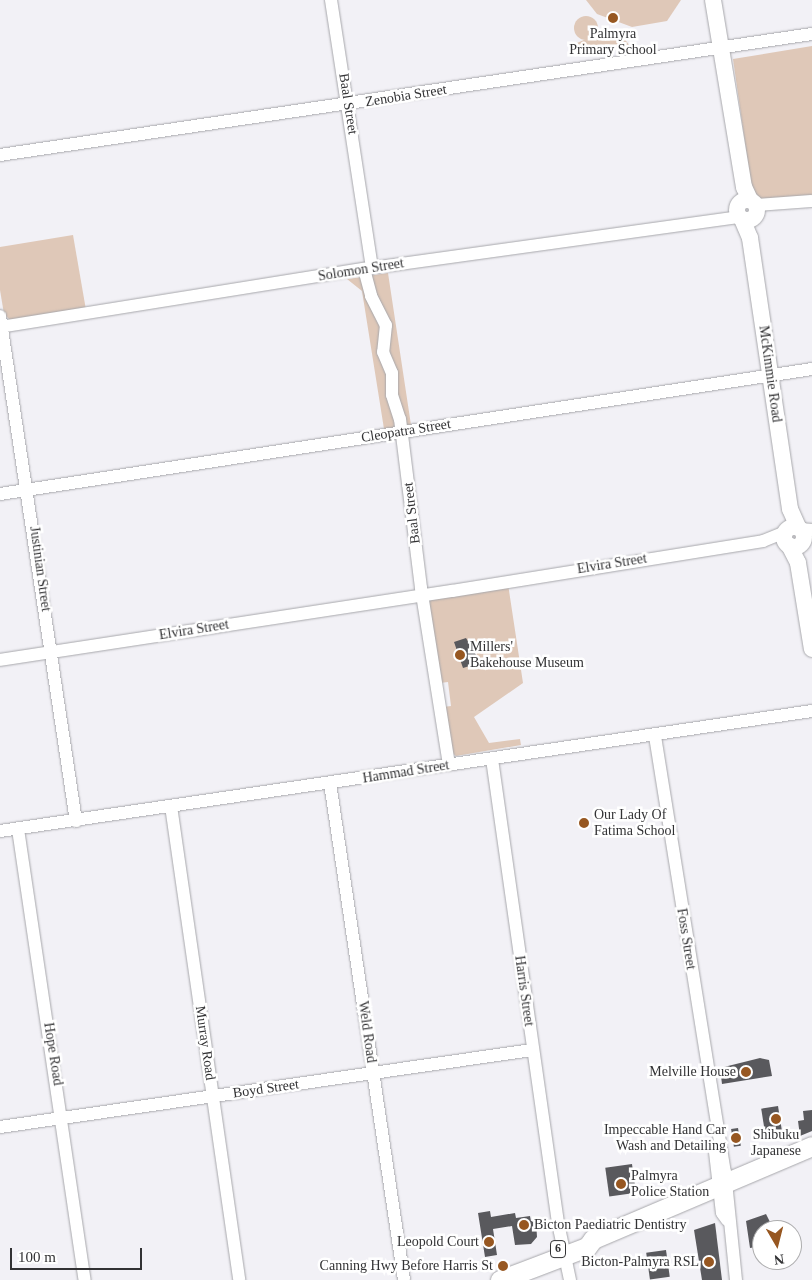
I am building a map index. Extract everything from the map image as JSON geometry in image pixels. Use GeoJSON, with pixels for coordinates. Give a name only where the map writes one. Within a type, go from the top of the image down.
{"type":"FeatureCollection","features":[{"type":"Feature","properties":{"kind":"highway","name":"6"},"geometry":{"type":"LineString","coordinates":[[500,1280],[527,1268],[533,1259],[562,1253],[585,1238],[593,1239],[812,1146]]}},
{"type":"Feature","properties":{"kind":"main road","name":"McKimmie Road"},"geometry":{"type":"LineString","coordinates":[[713,0],[746,208],[790,509],[797,536],[798,563],[812,649]]}},
{"type":"Feature","properties":{"kind":"street","name":"Baal Street"},"geometry":{"type":"LineString","coordinates":[[331,0],[348,105],[371,296],[386,320],[382,352],[392,373],[392,395],[402,431],[421,592],[449,765]]}},
{"type":"Feature","properties":{"kind":"street","name":"Zenobia Street"},"geometry":{"type":"LineString","coordinates":[[0,155],[348,105],[812,34]]}},
{"type":"Feature","properties":{"kind":"street","name":"Solomon Street"},"geometry":{"type":"LineString","coordinates":[[1,324],[722,217],[746,208],[774,207],[812,201]]}},
{"type":"Feature","properties":{"kind":"street","name":"Justinian Street"},"geometry":{"type":"LineString","coordinates":[[1,324],[28,490],[76,821]]}},
{"type":"Feature","properties":{"kind":"street","name":"Cleopatra Street"},"geometry":{"type":"LineString","coordinates":[[0,494],[812,368]]}},
{"type":"Feature","properties":{"kind":"street","name":"Elvira Street"},"geometry":{"type":"LineString","coordinates":[[0,660],[421,592],[797,536]]}},
{"type":"Feature","properties":{"kind":"street","name":"Hammad Street"},"geometry":{"type":"LineString","coordinates":[[0,831],[655,736],[812,711]]}},
{"type":"Feature","properties":{"kind":"street","name":"Foss Street"},"geometry":{"type":"LineString","coordinates":[[655,736],[717,1143],[714,1156],[722,1185],[722,1213],[727,1220],[736,1280]]}},
{"type":"Feature","properties":{"kind":"street","name":"Harris Street"},"geometry":{"type":"LineString","coordinates":[[492,759],[558,1223],[562,1253],[562,1280]]}},
{"type":"Feature","properties":{"kind":"street","name":"Weld Road"},"geometry":{"type":"LineString","coordinates":[[330,783],[404,1280]]}},
{"type":"Feature","properties":{"kind":"street","name":"Murray Road"},"geometry":{"type":"LineString","coordinates":[[170,806],[240,1280]]}},
{"type":"Feature","properties":{"kind":"street","name":"Hope Road"},"geometry":{"type":"LineString","coordinates":[[18,829],[63,1118],[85,1280]]}},
{"type":"Feature","properties":{"kind":"street","name":"Boyd Street"},"geometry":{"type":"LineString","coordinates":[[0,1127],[532,1050]]}},
{"type":"Feature","properties":{"kind":"street","name":"Harris Street"},"geometry":{"type":"LineString","coordinates":[[562,1253],[570,1280]]}},
{"type":"Feature","properties":{"kind":"shaded area"},"geometry":{"type":"Polygon","coordinates":[[[586,0],[681,0],[667,21],[632,27],[597,14],[586,0]]]}},
{"type":"Feature","properties":{"kind":"shaded area"},"geometry":{"type":"Polygon","coordinates":[[[586,16],[594,20],[598,28],[594,36],[586,40],[578,36],[574,28],[578,20],[586,16]]]}},
{"type":"Feature","properties":{"kind":"shaded area"},"geometry":{"type":"Polygon","coordinates":[[[602,32],[622,35],[629,45],[590,53],[577,51],[577,43],[602,32]]]}},
{"type":"Feature","properties":{"kind":"shaded area"},"geometry":{"type":"Polygon","coordinates":[[[812,46],[812,195],[763,202],[752,192],[733,59],[812,46]]]}},
{"type":"Feature","properties":{"kind":"shaded area"},"geometry":{"type":"Polygon","coordinates":[[[73,235],[86,310],[10,320],[4,314],[0,290],[0,247],[73,235]]]}},
{"type":"Feature","properties":{"kind":"shaded area"},"geometry":{"type":"Polygon","coordinates":[[[388,273],[411,425],[384,429],[362,291],[347,279],[388,273]]]}},
{"type":"Feature","properties":{"kind":"shaded area"},"geometry":{"type":"Polygon","coordinates":[[[508,584],[523,683],[474,717],[489,743],[520,739],[521,745],[456,756],[452,753],[443,707],[451,706],[448,682],[440,683],[429,602],[432,598],[508,584]]]}},
{"type":"Feature","properties":{"kind":"building"},"geometry":{"type":"Polygon","coordinates":[[[466,638],[478,658],[475,659],[476,664],[463,668],[454,642],[466,638]]]}},
{"type":"Feature","properties":{"kind":"building","name":"Melville House"},"geometry":{"type":"Polygon","coordinates":[[[760,1058],[769,1060],[772,1076],[722,1084],[720,1068],[760,1058]]]}},
{"type":"Feature","properties":{"kind":"building"},"geometry":{"type":"Polygon","coordinates":[[[778,1106],[782,1131],[765,1133],[761,1109],[778,1106]]]}},
{"type":"Feature","properties":{"kind":"building"},"geometry":{"type":"Polygon","coordinates":[[[812,1110],[812,1131],[800,1136],[798,1121],[804,1120],[803,1111],[812,1110]]]}},
{"type":"Feature","properties":{"kind":"building","name":"Impeccable Hand Car Wash and Detailing"},"geometry":{"type":"Polygon","coordinates":[[[738,1128],[741,1146],[734,1147],[731,1129],[738,1128]]]}},
{"type":"Feature","properties":{"kind":"building","name":"Palmyra Police Station"},"geometry":{"type":"Polygon","coordinates":[[[632,1164],[636,1193],[609,1196],[605,1168],[632,1164]]]}},
{"type":"Feature","properties":{"kind":"building"},"geometry":{"type":"Polygon","coordinates":[[[490,1211],[491,1217],[515,1213],[516,1218],[530,1216],[531,1221],[536,1221],[537,1237],[531,1244],[515,1245],[512,1226],[493,1229],[497,1255],[485,1257],[478,1213],[490,1211]]]}},
{"type":"Feature","properties":{"kind":"building"},"geometry":{"type":"Polygon","coordinates":[[[766,1214],[769,1220],[752,1220],[752,1248],[750,1248],[746,1221],[766,1214]]]}},
{"type":"Feature","properties":{"kind":"building"},"geometry":{"type":"Polygon","coordinates":[[[715,1223],[722,1280],[702,1280],[694,1230],[715,1223]]]}},
{"type":"Feature","properties":{"kind":"building"},"geometry":{"type":"Polygon","coordinates":[[[666,1250],[670,1277],[650,1280],[646,1253],[666,1250]]]}},
{"type":"Feature","properties":{"kind":"place","name":"Palmyra Primary School"},"geometry":{"type":"Point","coordinates":[613,18]}},
{"type":"Feature","properties":{"kind":"place","name":"Millers' Bakehouse Museum"},"geometry":{"type":"Point","coordinates":[460,655]}},
{"type":"Feature","properties":{"kind":"place","name":"Our Lady Of Fatima School"},"geometry":{"type":"Point","coordinates":[584,823]}},
{"type":"Feature","properties":{"kind":"place","name":"Melville House"},"geometry":{"type":"Point","coordinates":[746,1072]}},
{"type":"Feature","properties":{"kind":"place","name":"Shibuku Japanese"},"geometry":{"type":"Point","coordinates":[776,1119]}},
{"type":"Feature","properties":{"kind":"place","name":"Impeccable Hand Car Wash and Detailing"},"geometry":{"type":"Point","coordinates":[736,1138]}},
{"type":"Feature","properties":{"kind":"place","name":"Palmyra Police Station"},"geometry":{"type":"Point","coordinates":[621,1184]}},
{"type":"Feature","properties":{"kind":"place","name":"Bicton Paediatric Dentistry"},"geometry":{"type":"Point","coordinates":[524,1225]}},
{"type":"Feature","properties":{"kind":"place","name":"Leopold Court"},"geometry":{"type":"Point","coordinates":[489,1242]}},
{"type":"Feature","properties":{"kind":"place","name":"Bicton-Palmyra RSL"},"geometry":{"type":"Point","coordinates":[709,1262]}},
{"type":"Feature","properties":{"kind":"place","name":"Canning Hwy Before Harris St"},"geometry":{"type":"Point","coordinates":[503,1266]}}]}
